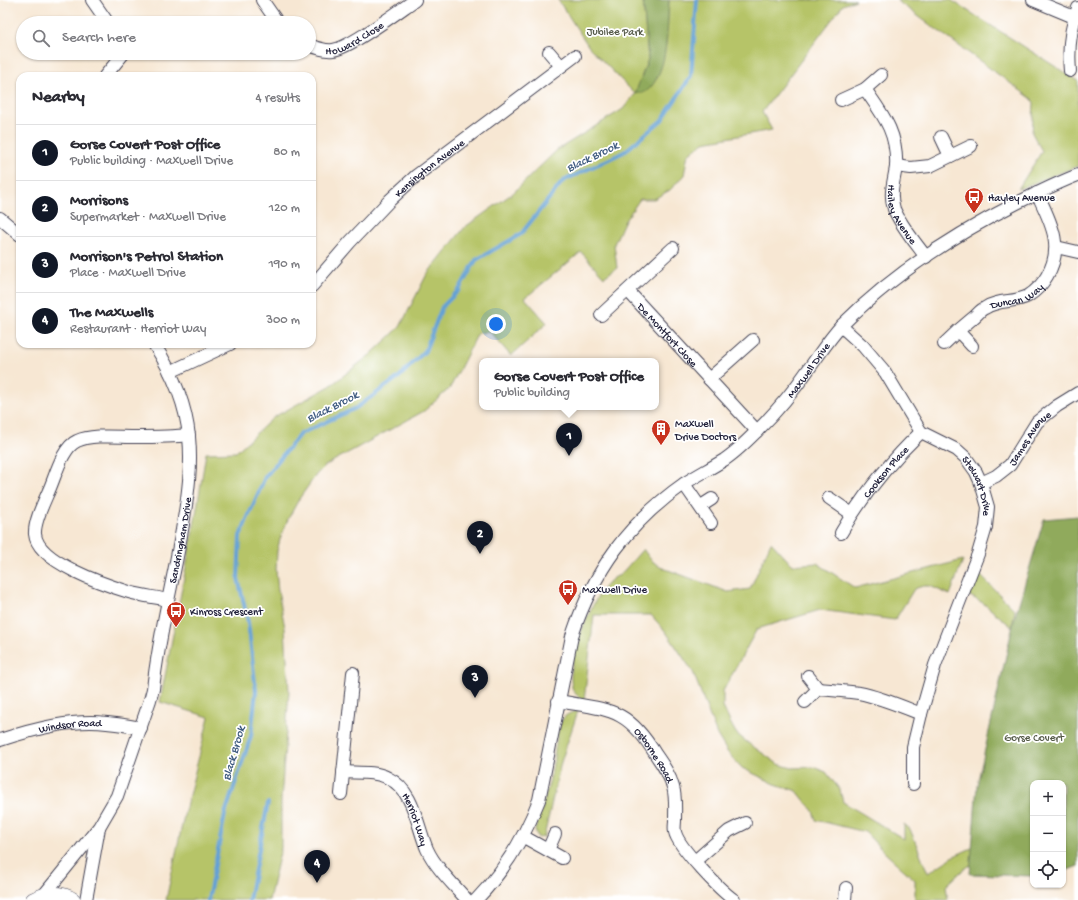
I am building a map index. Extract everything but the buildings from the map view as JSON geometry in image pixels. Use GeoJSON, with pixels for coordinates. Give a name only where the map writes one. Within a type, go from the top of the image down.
{"type":"FeatureCollection","features":[{"type":"Feature","properties":{"kind":"street"},"geometry":{"type":"LineString","coordinates":[[92,0],[103,16]]}},
{"type":"Feature","properties":{"kind":"street"},"geometry":{"type":"LineString","coordinates":[[262,0],[273,16]]}},
{"type":"Feature","properties":{"kind":"street","name":"Howard Close"},"geometry":{"type":"LineString","coordinates":[[316,48],[334,50],[353,42],[415,0]]}},
{"type":"Feature","properties":{"kind":"street"},"geometry":{"type":"LineString","coordinates":[[1033,0],[1076,13],[1070,34],[1068,56],[1070,71]]}},
{"type":"Feature","properties":{"kind":"street"},"geometry":{"type":"LineString","coordinates":[[549,52],[561,66]]}},
{"type":"Feature","properties":{"kind":"street","name":"Kensington Avenue"},"geometry":{"type":"LineString","coordinates":[[316,281],[350,242],[411,180],[575,56]]}},
{"type":"Feature","properties":{"kind":"street"},"geometry":{"type":"LineString","coordinates":[[108,72],[118,60]]}},
{"type":"Feature","properties":{"kind":"street"},"geometry":{"type":"LineString","coordinates":[[841,100],[865,90],[881,75]]}},
{"type":"Feature","properties":{"kind":"street","name":"Hailey Avenue"},"geometry":{"type":"LineString","coordinates":[[865,90],[890,127],[895,147],[896,166],[891,189],[894,208],[903,226],[926,257]]}},
{"type":"Feature","properties":{"kind":"street"},"geometry":{"type":"LineString","coordinates":[[941,137],[950,156]]}},
{"type":"Feature","properties":{"kind":"street","name":"Hailey Avenue"},"geometry":{"type":"LineString","coordinates":[[896,166],[911,168],[930,166],[971,146]]}},
{"type":"Feature","properties":{"kind":"street","name":"Maxwell Drive"},"geometry":{"type":"LineString","coordinates":[[476,900],[506,865],[524,837],[539,800],[572,636],[580,611],[594,583],[612,553],[629,532],[642,519],[684,484],[725,459],[757,431],[807,372],[841,326],[886,285],[958,236],[996,214],[1062,181],[1078,175]]}},
{"type":"Feature","properties":{"kind":"street","name":"Duncan Way"},"geometry":{"type":"LineString","coordinates":[[944,344],[985,308],[997,303],[1028,296],[1037,289],[1050,271],[1054,260],[1056,247],[1054,234],[1037,193]]}},
{"type":"Feature","properties":{"kind":"street"},"geometry":{"type":"LineString","coordinates":[[0,218],[16,232]]}},
{"type":"Feature","properties":{"kind":"street"},"geometry":{"type":"LineString","coordinates":[[1056,247],[1078,252]]}},
{"type":"Feature","properties":{"kind":"street"},"geometry":{"type":"LineString","coordinates":[[601,315],[674,248]]}},
{"type":"Feature","properties":{"kind":"street","name":"De Montfort Close"},"geometry":{"type":"LineString","coordinates":[[628,290],[757,431]]}},
{"type":"Feature","properties":{"kind":"street"},"geometry":{"type":"LineString","coordinates":[[841,326],[863,346],[885,372],[922,432]]}},
{"type":"Feature","properties":{"kind":"street"},"geometry":{"type":"LineString","coordinates":[[958,331],[972,346]]}},
{"type":"Feature","properties":{"kind":"street"},"geometry":{"type":"LineString","coordinates":[[709,379],[737,346],[753,340]]}},
{"type":"Feature","properties":{"kind":"street","name":"Sandringham Drive"},"geometry":{"type":"LineString","coordinates":[[35,899],[99,827],[117,796],[153,689],[187,498],[190,459],[189,436],[180,397],[170,372],[156,348]]}},
{"type":"Feature","properties":{"kind":"street"},"geometry":{"type":"LineString","coordinates":[[170,372],[221,348]]}},
{"type":"Feature","properties":{"kind":"street","name":"James Avenue"},"geometry":{"type":"LineString","coordinates":[[981,483],[996,476],[1010,465],[1037,422],[1057,406],[1078,393]]}},
{"type":"Feature","properties":{"kind":"street","name":"Stewart Drive"},"geometry":{"type":"LineString","coordinates":[[913,784],[913,747],[935,665],[978,554],[986,527],[988,507],[981,483],[976,472],[966,458],[957,450],[922,432]]}},
{"type":"Feature","properties":{"kind":"street","name":"Cookson Place"},"geometry":{"type":"LineString","coordinates":[[841,533],[852,514],[899,453],[922,432]]}},
{"type":"Feature","properties":{"kind":"street"},"geometry":{"type":"LineString","coordinates":[[168,600],[130,592],[99,582],[58,562],[47,555],[40,547],[36,541],[35,533],[37,521],[62,459],[69,447],[76,441],[97,437],[189,436]]}},
{"type":"Feature","properties":{"kind":"street"},"geometry":{"type":"LineString","coordinates":[[684,484],[711,523]]}},
{"type":"Feature","properties":{"kind":"street"},"geometry":{"type":"LineString","coordinates":[[700,506],[712,498]]}},
{"type":"Feature","properties":{"kind":"street"},"geometry":{"type":"LineString","coordinates":[[829,498],[852,514]]}},
{"type":"Feature","properties":{"kind":"street"},"geometry":{"type":"LineString","coordinates":[[341,794],[354,673]]}},
{"type":"Feature","properties":{"kind":"street"},"geometry":{"type":"LineString","coordinates":[[808,676],[818,689],[860,693],[922,714]]}},
{"type":"Feature","properties":{"kind":"street"},"geometry":{"type":"LineString","coordinates":[[806,702],[818,689]]}},
{"type":"Feature","properties":{"kind":"street","name":"Osborne Road"},"geometry":{"type":"LineString","coordinates":[[558,701],[599,708],[619,714],[631,722],[643,735],[667,772],[673,787],[675,802],[674,831],[678,840],[720,888],[734,900]]}},
{"type":"Feature","properties":{"kind":"street","name":"Windsor Road"},"geometry":{"type":"LineString","coordinates":[[0,740],[59,725],[79,723],[106,722],[141,728]]}},
{"type":"Feature","properties":{"kind":"street","name":"Herriot Way"},"geometry":{"type":"LineString","coordinates":[[343,772],[387,777],[397,783],[404,791],[411,804],[428,850],[434,861],[467,900]]}},
{"type":"Feature","properties":{"kind":"street"},"geometry":{"type":"LineString","coordinates":[[695,861],[729,832],[745,823]]}},
{"type":"Feature","properties":{"kind":"street","name":"Sandringham Drive"},"geometry":{"type":"LineString","coordinates":[[86,900],[99,827]]}},
{"type":"Feature","properties":{"kind":"street"},"geometry":{"type":"LineString","coordinates":[[548,850],[555,834]]}},
{"type":"Feature","properties":{"kind":"street"},"geometry":{"type":"LineString","coordinates":[[524,837],[562,858]]}},
{"type":"Feature","properties":{"kind":"street"},"geometry":{"type":"LineString","coordinates":[[35,899],[52,894],[62,895],[73,900]]}},
{"type":"Feature","properties":{"kind":"green space","name":"Jubilee Park"},"geometry":{"type":"Polygon","coordinates":[[[558,0],[643,0],[648,59],[636,94],[662,65],[666,42],[669,0],[856,0],[843,5],[762,112],[772,130],[704,142],[688,154],[684,175],[670,190],[654,199],[640,199],[624,222],[614,244],[617,268],[604,277],[581,252],[525,298],[547,323],[511,356],[490,332],[478,333],[450,388],[424,411],[335,460],[325,466],[316,475],[299,499],[288,519],[277,551],[276,570],[278,591],[285,628],[289,691],[281,800],[281,848],[269,900],[166,900],[185,811],[209,717],[160,702],[195,520],[206,453],[236,452],[274,417],[330,386],[370,355],[400,327],[427,274],[465,227],[513,193],[557,150],[623,109],[635,94],[589,47],[558,0]]]}},
{"type":"Feature","properties":{"kind":"green space"},"geometry":{"type":"Polygon","coordinates":[[[643,0],[669,0],[666,48],[663,61],[654,83],[647,91],[635,94],[648,59],[643,0]]]}},
{"type":"Feature","properties":{"kind":"green space"},"geometry":{"type":"Polygon","coordinates":[[[896,0],[951,0],[1078,81],[1078,166],[1018,189],[1042,151],[1032,133],[1034,103],[1032,99],[896,0]]]}},
{"type":"Feature","properties":{"kind":"green space","name":"Gorse Covert"},"geometry":{"type":"Polygon","coordinates":[[[1078,516],[1078,866],[1066,871],[1066,780],[1030,780],[1030,876],[970,874],[977,785],[1014,620],[1044,519],[1078,516]]]}},
{"type":"Feature","properties":{"kind":"green space"},"geometry":{"type":"Polygon","coordinates":[[[771,542],[792,565],[817,563],[855,588],[963,560],[950,595],[930,586],[923,586],[914,589],[895,620],[820,610],[757,629],[723,691],[723,707],[736,733],[778,764],[792,768],[813,767],[826,772],[840,790],[843,802],[904,839],[904,824],[910,829],[928,873],[954,856],[974,847],[972,864],[963,870],[946,886],[948,900],[915,900],[915,880],[884,852],[865,832],[816,820],[813,811],[797,791],[775,784],[742,768],[728,753],[717,735],[693,672],[666,632],[651,615],[594,615],[584,701],[574,692],[571,676],[573,661],[584,625],[592,607],[610,581],[620,575],[643,549],[651,560],[660,567],[728,592],[750,589],[771,542]]]}},
{"type":"Feature","properties":{"kind":"green space"},"geometry":{"type":"Polygon","coordinates":[[[976,571],[1015,610],[1012,627],[983,603],[968,595],[976,571]]]}},
{"type":"Feature","properties":{"kind":"green space"},"geometry":{"type":"Polygon","coordinates":[[[578,711],[561,762],[544,837],[538,838],[535,830],[549,781],[559,728],[562,720],[566,716],[570,713],[578,711]]]}},
{"type":"Feature","properties":{"kind":"waterway","name":"Black Brook"},"geometry":{"type":"LineString","coordinates":[[208,900],[225,814],[251,736],[256,691],[248,622],[238,578],[240,536],[265,477],[300,434],[356,408],[399,377],[425,351],[442,307],[459,290],[476,260],[521,234],[563,181],[624,152],[662,120],[691,76],[697,0]]}},
{"type":"Feature","properties":{"kind":"waterway","name":"Black Brook"},"geometry":{"type":"LineString","coordinates":[[249,900],[268,803]]}},
{"type":"Feature","properties":{"kind":"place","name":"Hayley Avenue"},"geometry":{"type":"Point","coordinates":[974,214]}},
{"type":"Feature","properties":{"kind":"place","name":"Maxwell Drive Doctors"},"geometry":{"type":"Point","coordinates":[661,446]}},
{"type":"Feature","properties":{"kind":"place","name":"Gorse Covert Post Office"},"geometry":{"type":"Point","coordinates":[569,456]}},
{"type":"Feature","properties":{"kind":"place","name":"Morrisons"},"geometry":{"type":"Point","coordinates":[480,554]}},
{"type":"Feature","properties":{"kind":"place","name":"Maxwell Drive"},"geometry":{"type":"Point","coordinates":[568,606]}},
{"type":"Feature","properties":{"kind":"place","name":"Kinross Crescent"},"geometry":{"type":"Point","coordinates":[176,628]}},
{"type":"Feature","properties":{"kind":"place","name":"Morrison's Petrol Station"},"geometry":{"type":"Point","coordinates":[475,698]}},
{"type":"Feature","properties":{"kind":"place","name":"The Maxwells"},"geometry":{"type":"Point","coordinates":[317,883]}}]}
